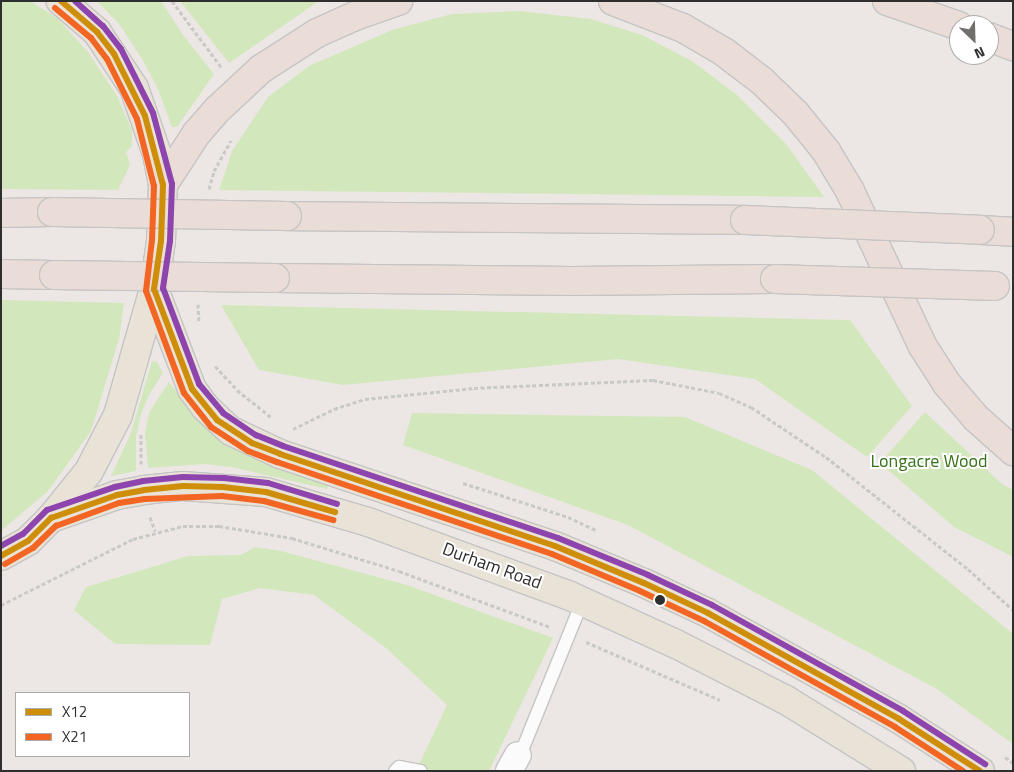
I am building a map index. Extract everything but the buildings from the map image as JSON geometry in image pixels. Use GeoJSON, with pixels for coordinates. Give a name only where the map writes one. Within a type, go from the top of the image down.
{"type":"FeatureCollection","features":[{"type":"Feature","properties":{"kind":"highway"},"geometry":{"type":"LineString","coordinates":[[163,185],[196,134],[218,109],[261,69],[317,33],[355,16],[398,1]]}},
{"type":"Feature","properties":{"kind":"highway"},"geometry":{"type":"LineString","coordinates":[[613,1],[683,28],[724,52],[762,81],[796,114],[826,151],[850,191],[922,346],[947,384],[976,418],[1013,451]]}},
{"type":"Feature","properties":{"kind":"highway"},"geometry":{"type":"LineString","coordinates":[[887,1],[949,23]]}},
{"type":"Feature","properties":{"kind":"highway"},"geometry":{"type":"LineString","coordinates":[[999,41],[1013,46]]}},
{"type":"Feature","properties":{"kind":"highway"},"geometry":{"type":"LineString","coordinates":[[1,213],[745,220],[1013,232]]}},
{"type":"Feature","properties":{"kind":"highway"},"geometry":{"type":"LineString","coordinates":[[1,274],[563,281],[775,279],[1004,286]]}},
{"type":"Feature","properties":{"kind":"main road"},"geometry":{"type":"LineString","coordinates":[[1,556],[28,541],[51,518],[89,471],[118,415],[154,289],[161,240],[163,185],[157,154],[134,88],[96,32],[61,1]]}},
{"type":"Feature","properties":{"kind":"main road"},"geometry":{"type":"LineString","coordinates":[[154,289],[192,389],[205,407],[231,431],[280,454],[555,546],[644,583],[708,613],[890,714],[980,771]]}},
{"type":"Feature","properties":{"kind":"main road","name":"Durham Road"},"geometry":{"type":"LineString","coordinates":[[51,518],[117,495],[144,490],[183,486],[266,492],[466,556],[582,602],[674,643],[786,700],[901,771]]}},
{"type":"Feature","properties":{"kind":"lane"},"geometry":{"type":"LineString","coordinates":[[516,766],[582,602]]}},
{"type":"Feature","properties":{"kind":"lane"},"geometry":{"type":"LineString","coordinates":[[395,771],[399,767],[420,771]]}},
{"type":"Feature","properties":{"kind":"path"},"geometry":{"type":"LineString","coordinates":[[172,1],[221,66]]}},
{"type":"Feature","properties":{"kind":"path"},"geometry":{"type":"LineString","coordinates":[[292,429],[334,409],[365,399],[474,388],[636,380],[719,393],[752,407],[826,457],[968,569],[1013,610]]}},
{"type":"Feature","properties":{"kind":"path"},"geometry":{"type":"LineString","coordinates":[[1,605],[133,539],[184,526],[219,526],[292,538],[399,571],[568,635],[725,702]]}},
{"type":"Feature","properties":{"kind":"green space"},"geometry":{"type":"Polygon","coordinates":[[[1,1],[30,1],[57,18],[88,52],[117,96],[132,130],[132,146],[126,152],[130,165],[118,190],[1,189],[1,1]]]}},
{"type":"Feature","properties":{"kind":"green space"},"geometry":{"type":"Polygon","coordinates":[[[97,1],[161,1],[183,35],[214,74],[177,127],[172,127],[157,87],[142,59],[120,25],[97,1]]]}},
{"type":"Feature","properties":{"kind":"green space"},"geometry":{"type":"Polygon","coordinates":[[[180,1],[319,1],[229,63],[180,1]]]}},
{"type":"Feature","properties":{"kind":"green space"},"geometry":{"type":"Polygon","coordinates":[[[519,11],[591,19],[642,35],[692,61],[737,95],[786,144],[824,197],[219,190],[232,151],[268,97],[309,66],[392,30],[452,14],[519,11]]]}},
{"type":"Feature","properties":{"kind":"green space"},"geometry":{"type":"Polygon","coordinates":[[[1,300],[124,303],[119,339],[91,431],[48,491],[1,531],[1,300]]]}},
{"type":"Feature","properties":{"kind":"green space"},"geometry":{"type":"Polygon","coordinates":[[[221,305],[850,320],[912,406],[867,457],[755,379],[618,359],[343,385],[259,370],[221,305]]]}},
{"type":"Feature","properties":{"kind":"green space"},"geometry":{"type":"Polygon","coordinates":[[[152,361],[157,362],[163,373],[149,395],[141,414],[136,436],[136,471],[111,476],[131,433],[152,361]]]}},
{"type":"Feature","properties":{"kind":"green space"},"geometry":{"type":"Polygon","coordinates":[[[169,382],[204,426],[223,438],[328,484],[327,489],[231,467],[204,464],[148,468],[145,433],[149,413],[169,382]]]}},
{"type":"Feature","properties":{"kind":"green space","name":"Longacre Wood"},"geometry":{"type":"Polygon","coordinates":[[[925,412],[1002,484],[1013,490],[1013,557],[954,527],[880,463],[925,412]]]}},
{"type":"Feature","properties":{"kind":"green space"},"geometry":{"type":"Polygon","coordinates":[[[412,413],[685,417],[812,470],[1013,634],[1013,744],[937,689],[628,525],[403,445],[412,413]]]}},
{"type":"Feature","properties":{"kind":"green space"},"geometry":{"type":"Polygon","coordinates":[[[255,547],[281,551],[407,585],[553,638],[489,771],[416,771],[447,705],[386,648],[314,595],[260,588],[222,599],[210,645],[115,644],[74,610],[86,587],[188,556],[241,555],[255,547]]]}},
{"type":"Feature","properties":{"kind":"transit line","name":"X12"},"geometry":{"type":"LineString","coordinates":[[61,1],[97,32],[114,54],[145,116],[163,185],[161,241],[154,289],[192,389],[217,420],[252,443],[280,454],[555,546],[644,583],[708,613],[899,719],[980,771]]}},
{"type":"Feature","properties":{"kind":"transit line"},"geometry":{"type":"LineString","coordinates":[[75,1],[103,26],[121,49],[153,113],[172,184],[170,241],[163,288],[199,384],[223,413],[256,435],[283,446],[558,538],[648,575],[712,605],[903,711],[985,764]]}},
{"type":"Feature","properties":{"kind":"transit line","name":"X21"},"geometry":{"type":"LineString","coordinates":[[55,8],[91,38],[107,59],[137,119],[154,186],[152,240],[146,291],[184,393],[211,427],[248,451],[552,554],[640,591],[704,621],[895,727],[963,771]]}},
{"type":"Feature","properties":{"kind":"transit line"},"geometry":{"type":"LineString","coordinates":[[1,546],[23,534],[47,510],[115,487],[143,481],[183,477],[224,478],[268,483],[337,504]]}},
{"type":"Feature","properties":{"kind":"transit line","name":"X12"},"geometry":{"type":"LineString","coordinates":[[1,556],[28,541],[51,518],[117,495],[144,490],[183,486],[223,487],[266,492],[335,512]]}},
{"type":"Feature","properties":{"kind":"transit line","name":"X21"},"geometry":{"type":"LineString","coordinates":[[5,564],[33,548],[56,526],[119,503],[145,499],[222,496],[264,501],[333,520]]}}]}
